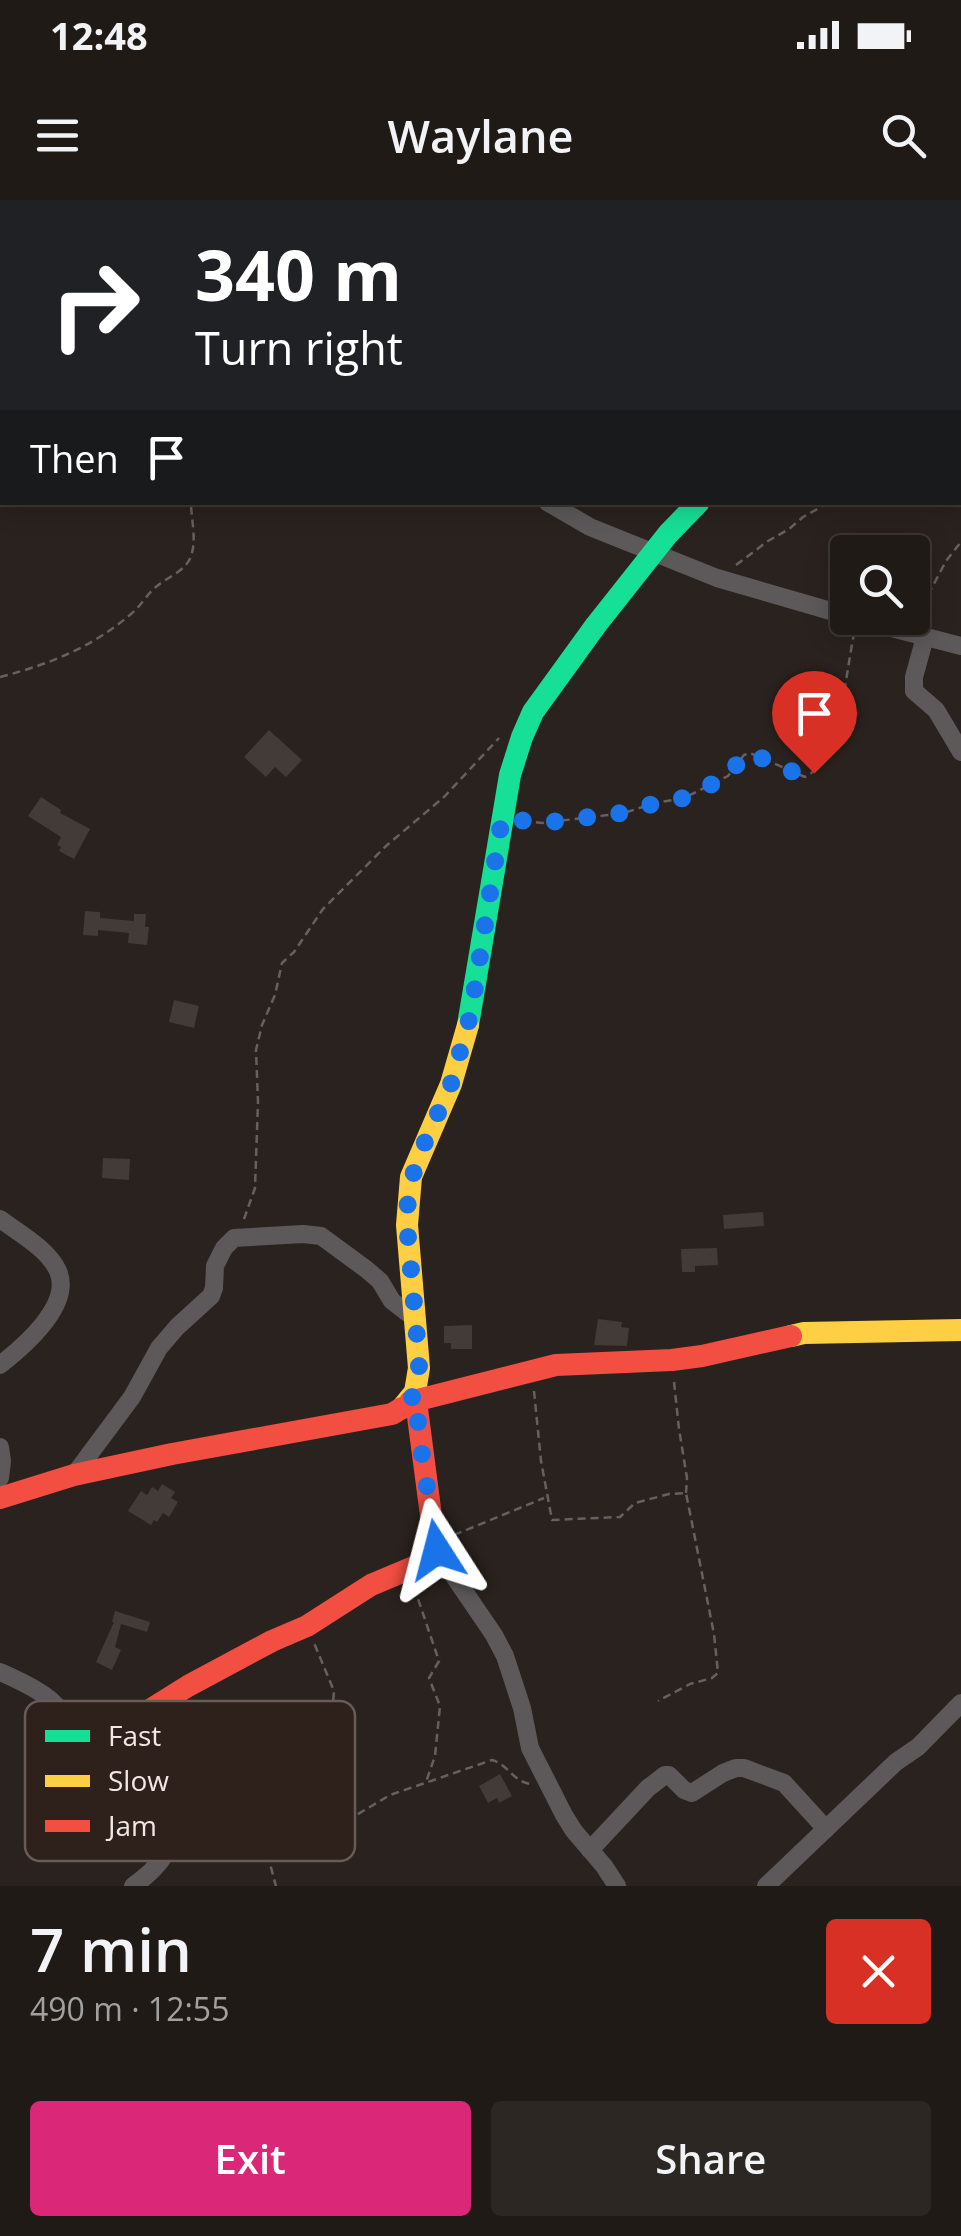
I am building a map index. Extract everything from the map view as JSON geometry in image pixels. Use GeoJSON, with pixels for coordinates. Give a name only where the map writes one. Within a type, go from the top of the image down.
{"type":"FeatureCollection","features":[{"type":"Feature","properties":{"kind":"street"},"geometry":{"type":"LineString","coordinates":[[552,505],[590,527],[717,578],[830,611]]}},
{"type":"Feature","properties":{"kind":"street"},"geometry":{"type":"LineString","coordinates":[[163,1701],[307,1626],[358,1592],[436,1554],[413,1402],[419,1381],[419,1359],[407,1225],[411,1178],[451,1084],[471,1013],[510,776],[533,712],[596,624],[696,505]]}},
{"type":"Feature","properties":{"kind":"street"},"geometry":{"type":"LineString","coordinates":[[917,635],[914,692],[936,710],[961,752]]}},
{"type":"Feature","properties":{"kind":"street"},"geometry":{"type":"LineString","coordinates":[[921,635],[961,646]]}},
{"type":"Feature","properties":{"kind":"street"},"geometry":{"type":"LineString","coordinates":[[0,1219],[46,1256],[57,1268],[60,1282],[58,1300],[49,1316],[0,1366]]}},
{"type":"Feature","properties":{"kind":"street"},"geometry":{"type":"LineString","coordinates":[[74,1475],[126,1406],[159,1348],[212,1296],[215,1266],[234,1238],[321,1236],[380,1281],[392,1301],[414,1318]]}},
{"type":"Feature","properties":{"kind":"street"},"geometry":{"type":"LineString","coordinates":[[0,1498],[74,1475],[392,1414],[413,1402],[533,1369],[579,1363],[672,1360],[804,1334],[961,1330]]}},
{"type":"Feature","properties":{"kind":"street"},"geometry":{"type":"LineString","coordinates":[[0,1447],[0,1478]]}},
{"type":"Feature","properties":{"kind":"street"},"geometry":{"type":"LineString","coordinates":[[436,1546],[506,1656],[530,1748],[547,1784],[564,1815],[617,1886]]}},
{"type":"Feature","properties":{"kind":"street"},"geometry":{"type":"LineString","coordinates":[[0,1672],[50,1701]]}},
{"type":"Feature","properties":{"kind":"street"},"geometry":{"type":"LineString","coordinates":[[766,1886],[961,1703]]}},
{"type":"Feature","properties":{"kind":"street"},"geometry":{"type":"LineString","coordinates":[[590,1850],[665,1775],[692,1793],[736,1768],[784,1783],[826,1829]]}},
{"type":"Feature","properties":{"kind":"street"},"geometry":{"type":"LineString","coordinates":[[133,1886],[161,1861]]}},
{"type":"Feature","properties":{"kind":"path"},"geometry":{"type":"LineString","coordinates":[[0,677],[61,659],[106,634],[138,608],[159,584],[186,565],[193,544],[191,505]]}},
{"type":"Feature","properties":{"kind":"path"},"geometry":{"type":"LineString","coordinates":[[717,578],[824,505]]}},
{"type":"Feature","properties":{"kind":"path"},"geometry":{"type":"LineString","coordinates":[[930,601],[946,561],[961,542]]}},
{"type":"Feature","properties":{"kind":"path"},"geometry":{"type":"LineString","coordinates":[[502,818],[542,823],[630,812],[684,798],[728,776],[750,753],[805,777],[814,773],[831,744],[842,700],[850,635]]}},
{"type":"Feature","properties":{"kind":"path"},"geometry":{"type":"LineString","coordinates":[[234,1238],[255,1188],[256,1050],[282,963],[350,881],[444,797],[495,740],[508,731]]}},
{"type":"Feature","properties":{"kind":"path"},"geometry":{"type":"LineString","coordinates":[[658,1701],[718,1673],[686,1493],[688,1478],[672,1360]]}},
{"type":"Feature","properties":{"kind":"path"},"geometry":{"type":"LineString","coordinates":[[533,1369],[534,1407],[550,1518],[620,1517],[635,1502],[686,1493]]}},
{"type":"Feature","properties":{"kind":"path"},"geometry":{"type":"LineString","coordinates":[[436,1546],[446,1538],[546,1496]]}},
{"type":"Feature","properties":{"kind":"path"},"geometry":{"type":"LineString","coordinates":[[408,1569],[440,1661],[429,1678],[440,1706],[436,1756],[425,1784]]}},
{"type":"Feature","properties":{"kind":"path"},"geometry":{"type":"LineString","coordinates":[[307,1626],[328,1672],[333,1701]]}},
{"type":"Feature","properties":{"kind":"path"},"geometry":{"type":"LineString","coordinates":[[355,1816],[390,1795],[492,1760],[523,1783],[547,1784]]}},
{"type":"Feature","properties":{"kind":"path"},"geometry":{"type":"LineString","coordinates":[[267,1861],[276,1886]]}},
{"type":"Feature","properties":{"kind":"building"},"geometry":{"type":"Polygon","coordinates":[[[269,730],[302,760],[286,777],[275,767],[266,777],[244,757],[269,730]]]}},
{"type":"Feature","properties":{"kind":"building"},"geometry":{"type":"Polygon","coordinates":[[[41,797],[60,813],[90,829],[74,859],[59,851],[61,837],[28,816],[41,797]]]}},
{"type":"Feature","properties":{"kind":"building"},"geometry":{"type":"Polygon","coordinates":[[[85,911],[100,912],[100,918],[134,921],[134,914],[146,914],[147,945],[128,943],[129,933],[98,930],[98,936],[83,935],[85,911]]]}},
{"type":"Feature","properties":{"kind":"building"},"geometry":{"type":"Polygon","coordinates":[[[174,1000],[199,1006],[194,1028],[169,1022],[174,1000]]]}},
{"type":"Feature","properties":{"kind":"building"},"geometry":{"type":"Polygon","coordinates":[[[103,1158],[130,1159],[129,1180],[102,1178],[103,1158]]]}},
{"type":"Feature","properties":{"kind":"building"},"geometry":{"type":"Polygon","coordinates":[[[763,1212],[764,1226],[724,1229],[723,1215],[763,1212]]]}},
{"type":"Feature","properties":{"kind":"building"},"geometry":{"type":"Polygon","coordinates":[[[717,1248],[718,1265],[695,1266],[695,1272],[682,1272],[681,1249],[717,1248]]]}},
{"type":"Feature","properties":{"kind":"building"},"geometry":{"type":"Polygon","coordinates":[[[598,1319],[622,1322],[621,1327],[629,1328],[627,1346],[594,1345],[598,1319]]]}},
{"type":"Feature","properties":{"kind":"building"},"geometry":{"type":"Polygon","coordinates":[[[472,1325],[472,1349],[451,1349],[451,1343],[444,1343],[444,1326],[472,1325]]]}},
{"type":"Feature","properties":{"kind":"building"},"geometry":{"type":"Polygon","coordinates":[[[162,1484],[175,1492],[171,1498],[178,1502],[169,1517],[163,1513],[151,1525],[128,1511],[141,1491],[147,1495],[152,1487],[158,1491],[162,1484]]]}},
{"type":"Feature","properties":{"kind":"building"},"geometry":{"type":"Polygon","coordinates":[[[115,1611],[150,1622],[147,1632],[121,1624],[115,1647],[121,1650],[112,1670],[96,1662],[115,1611]]]}},
{"type":"Feature","properties":{"kind":"building"},"geometry":{"type":"Polygon","coordinates":[[[500,1774],[512,1796],[499,1803],[497,1798],[488,1803],[479,1786],[500,1774]]]}},
{"type":"Feature","properties":{"kind":"traffic: fast"},"geometry":{"type":"LineString","coordinates":[[468,1025],[510,775],[522,737],[533,712],[596,625],[696,505]]}},
{"type":"Feature","properties":{"kind":"traffic: slow"},"geometry":{"type":"LineString","coordinates":[[402,1408],[415,1392],[419,1368],[407,1225],[411,1177],[451,1084],[468,1025]]}},
{"type":"Feature","properties":{"kind":"traffic: slow"},"geometry":{"type":"LineString","coordinates":[[791,1336],[961,1330]]}},
{"type":"Feature","properties":{"kind":"traffic: jam"},"geometry":{"type":"LineString","coordinates":[[410,1402],[556,1365],[672,1360],[791,1336]]}},
{"type":"Feature","properties":{"kind":"traffic: jam"},"geometry":{"type":"LineString","coordinates":[[164,1701],[307,1626],[371,1585],[433,1559],[436,1554],[416,1401]]}},
{"type":"Feature","properties":{"kind":"traffic: jam"},"geometry":{"type":"LineString","coordinates":[[0,1498],[74,1475],[392,1414],[402,1408]]}},
{"type":"Feature","properties":{"kind":"route"},"geometry":{"type":"LineString","coordinates":[[437,1550],[416,1401],[410,1402],[419,1381],[419,1359],[407,1225],[408,1195],[417,1160],[451,1084],[471,1013],[502,818],[542,823],[624,814],[684,798],[728,776],[750,753],[805,777],[814,773]]}}]}
